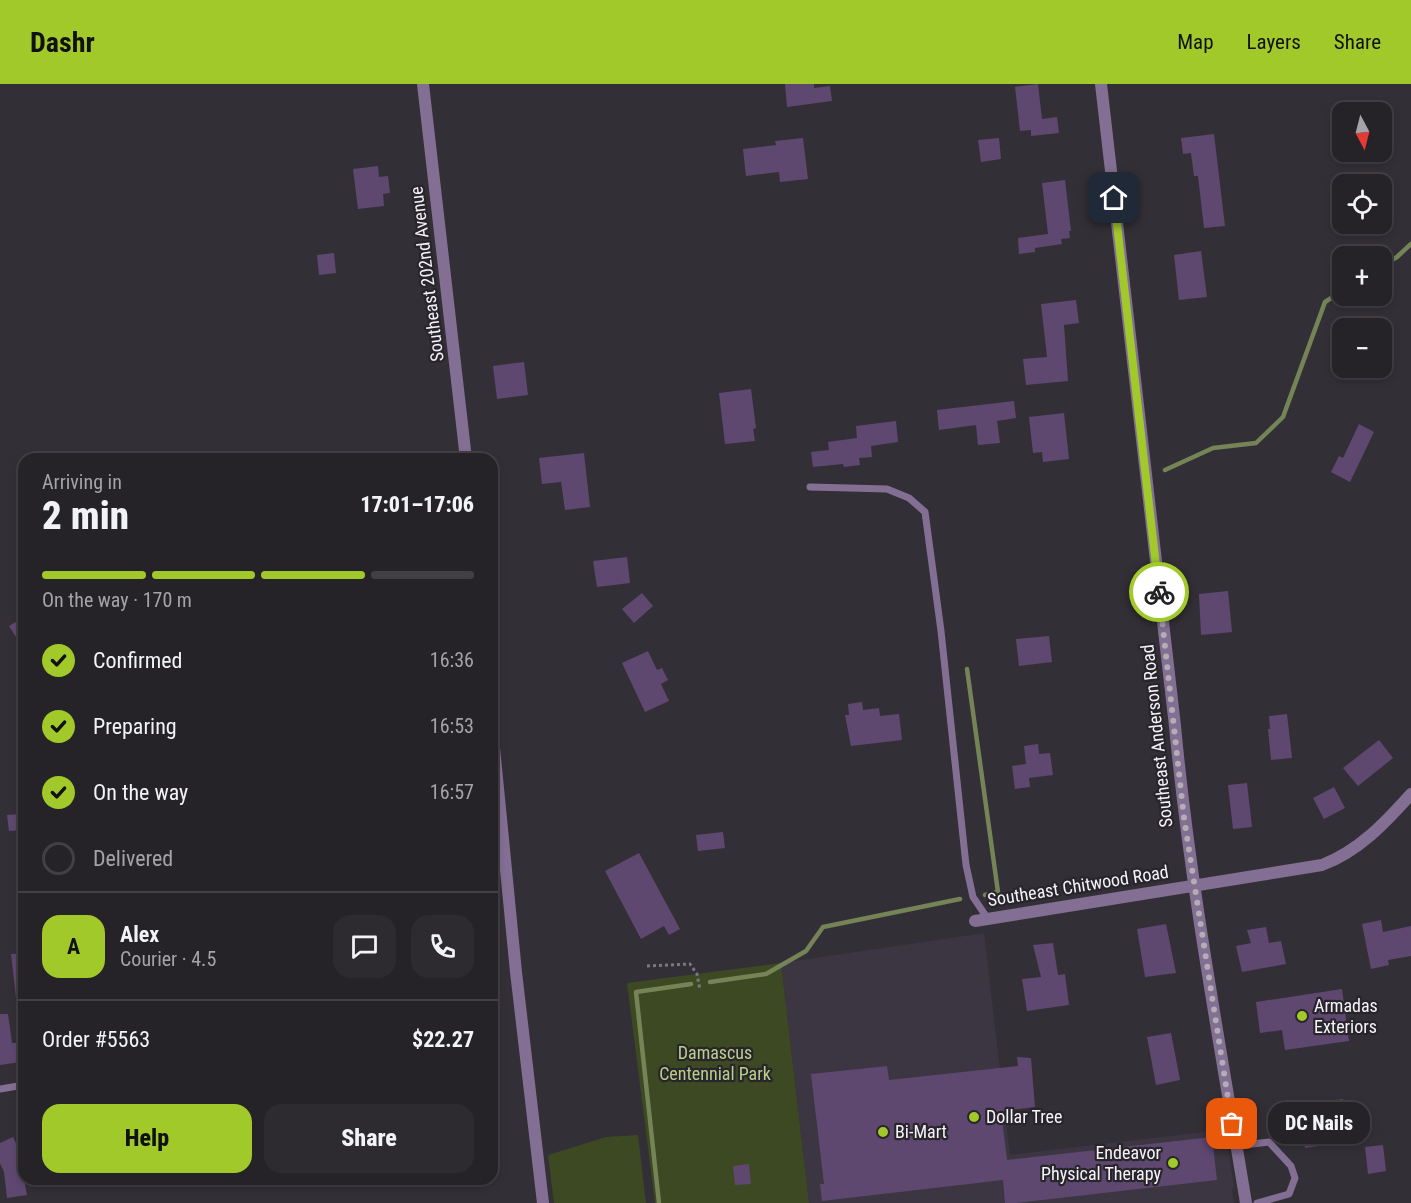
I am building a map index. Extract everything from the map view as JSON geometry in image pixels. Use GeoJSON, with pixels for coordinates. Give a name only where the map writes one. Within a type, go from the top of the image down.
{"type":"FeatureCollection","features":[{"type":"Feature","properties":{"kind":"street","name":"Southeast 202nd Avenue"},"geometry":{"type":"LineString","coordinates":[[423,84],[465,453]]}},
{"type":"Feature","properties":{"kind":"street","name":"Southeast Anderson Road"},"geometry":{"type":"LineString","coordinates":[[1101,84],[1184,818],[1193,886],[1246,1203]]}},
{"type":"Feature","properties":{"kind":"street"},"geometry":{"type":"LineString","coordinates":[[498,788],[516,972],[543,1203]]}},
{"type":"Feature","properties":{"kind":"street","name":"Southeast Chitwood Road"},"geometry":{"type":"LineString","coordinates":[[975,921],[1322,865],[1359,846],[1411,794]]}},
{"type":"Feature","properties":{"kind":"lane"},"geometry":{"type":"LineString","coordinates":[[810,487],[887,489],[909,498],[925,512],[941,631],[966,865],[973,897],[988,919]]}},
{"type":"Feature","properties":{"kind":"lane"},"geometry":{"type":"LineString","coordinates":[[0,1089],[18,1086]]}},
{"type":"Feature","properties":{"kind":"lane"},"geometry":{"type":"LineString","coordinates":[[1236,1146],[1269,1142],[1291,1166],[1295,1178],[1289,1194],[1257,1203]]}},
{"type":"Feature","properties":{"kind":"path"},"geometry":{"type":"LineString","coordinates":[[647,966],[690,964],[698,974],[700,990]]}},
{"type":"Feature","properties":{"kind":"shaded area"},"geometry":{"type":"Polygon","coordinates":[[[984,933],[1010,1155],[1221,1130],[1226,1136],[1234,1186],[1232,1190],[1234,1203],[809,1203],[781,963],[984,933]]]}},
{"type":"Feature","properties":{"kind":"green space","name":"Damascus Centennial Park"},"geometry":{"type":"Polygon","coordinates":[[[781,963],[809,1203],[655,1203],[627,983],[781,963]]]}},
{"type":"Feature","properties":{"kind":"green space"},"geometry":{"type":"Polygon","coordinates":[[[638,1135],[646,1203],[554,1203],[548,1155],[606,1137],[638,1135]]]}},
{"type":"Feature","properties":{"kind":"building"},"geometry":{"type":"Polygon","coordinates":[[[785,84],[814,84],[814,88],[830,86],[832,101],[787,107],[785,84]]]}},
{"type":"Feature","properties":{"kind":"building"},"geometry":{"type":"Polygon","coordinates":[[[1038,84],[1042,119],[1057,117],[1059,133],[1031,136],[1031,130],[1020,131],[1015,87],[1038,84]]]}},
{"type":"Feature","properties":{"kind":"building"},"geometry":{"type":"Polygon","coordinates":[[[1214,134],[1225,226],[1204,228],[1198,176],[1194,176],[1191,153],[1183,154],[1181,138],[1214,134]]]}},
{"type":"Feature","properties":{"kind":"building"},"geometry":{"type":"Polygon","coordinates":[[[803,138],[808,179],[780,182],[779,172],[746,176],[743,149],[776,145],[775,141],[803,138]]]}},
{"type":"Feature","properties":{"kind":"building"},"geometry":{"type":"Polygon","coordinates":[[[999,138],[1001,159],[981,162],[978,140],[999,138]]]}},
{"type":"Feature","properties":{"kind":"building"},"geometry":{"type":"Polygon","coordinates":[[[378,166],[379,177],[388,176],[390,193],[383,194],[384,206],[358,209],[353,169],[378,166]]]}},
{"type":"Feature","properties":{"kind":"building"},"geometry":{"type":"Polygon","coordinates":[[[1065,180],[1070,238],[1061,239],[1062,244],[1035,248],[1035,252],[1019,254],[1018,238],[1048,234],[1042,183],[1065,180]]]}},
{"type":"Feature","properties":{"kind":"building"},"geometry":{"type":"Polygon","coordinates":[[[1201,251],[1207,297],[1179,300],[1174,255],[1201,251]]]}},
{"type":"Feature","properties":{"kind":"building"},"geometry":{"type":"Polygon","coordinates":[[[334,253],[336,273],[319,275],[317,255],[334,253]]]}},
{"type":"Feature","properties":{"kind":"building"},"geometry":{"type":"Polygon","coordinates":[[[1076,300],[1079,323],[1064,325],[1068,381],[1026,385],[1023,359],[1047,357],[1041,304],[1076,300]]]}},
{"type":"Feature","properties":{"kind":"building"},"geometry":{"type":"Polygon","coordinates":[[[524,362],[528,395],[497,399],[493,366],[524,362]]]}},
{"type":"Feature","properties":{"kind":"building"},"geometry":{"type":"Polygon","coordinates":[[[751,389],[756,428],[753,429],[755,441],[725,444],[719,393],[751,389]]]}},
{"type":"Feature","properties":{"kind":"building"},"geometry":{"type":"Polygon","coordinates":[[[1014,401],[1016,418],[997,421],[1000,443],[978,445],[976,425],[939,430],[937,410],[1014,401]]]}},
{"type":"Feature","properties":{"kind":"building"},"geometry":{"type":"Polygon","coordinates":[[[1064,413],[1069,459],[1043,462],[1042,452],[1033,453],[1029,417],[1064,413]]]}},
{"type":"Feature","properties":{"kind":"building"},"geometry":{"type":"Polygon","coordinates":[[[896,421],[898,442],[871,446],[872,457],[859,458],[860,465],[813,467],[811,452],[829,450],[828,442],[857,438],[856,426],[896,421]]]}},
{"type":"Feature","properties":{"kind":"building"},"geometry":{"type":"Polygon","coordinates":[[[1359,424],[1374,432],[1350,482],[1331,472],[1339,456],[1343,458],[1359,424]]]}},
{"type":"Feature","properties":{"kind":"building"},"geometry":{"type":"Polygon","coordinates":[[[584,453],[590,507],[565,510],[561,482],[542,484],[539,458],[584,453]]]}},
{"type":"Feature","properties":{"kind":"building"},"geometry":{"type":"Polygon","coordinates":[[[627,557],[630,583],[597,587],[593,561],[627,557]]]}},
{"type":"Feature","properties":{"kind":"building"},"geometry":{"type":"Polygon","coordinates":[[[1228,591],[1232,632],[1201,635],[1199,594],[1228,591]]]}},
{"type":"Feature","properties":{"kind":"building"},"geometry":{"type":"Polygon","coordinates":[[[642,593],[653,606],[634,623],[622,609],[642,593]]]}},
{"type":"Feature","properties":{"kind":"building"},"geometry":{"type":"Polygon","coordinates":[[[18,621],[18,640],[9,626],[18,621]]]}},
{"type":"Feature","properties":{"kind":"building"},"geometry":{"type":"Polygon","coordinates":[[[1049,636],[1052,662],[1019,666],[1016,639],[1049,636]]]}},
{"type":"Feature","properties":{"kind":"building"},"geometry":{"type":"Polygon","coordinates":[[[648,651],[657,670],[662,668],[668,680],[661,684],[669,701],[645,712],[622,663],[648,651]]]}},
{"type":"Feature","properties":{"kind":"building"},"geometry":{"type":"Polygon","coordinates":[[[862,702],[863,710],[879,708],[880,716],[899,714],[902,740],[851,746],[845,715],[849,715],[848,704],[862,702]]]}},
{"type":"Feature","properties":{"kind":"building"},"geometry":{"type":"Polygon","coordinates":[[[1287,714],[1292,758],[1271,760],[1269,716],[1287,714]]]}},
{"type":"Feature","properties":{"kind":"building"},"geometry":{"type":"Polygon","coordinates":[[[1379,740],[1393,758],[1358,786],[1343,768],[1379,740]]]}},
{"type":"Feature","properties":{"kind":"building"},"geometry":{"type":"Polygon","coordinates":[[[1038,744],[1039,754],[1050,753],[1053,775],[1029,778],[1030,787],[1015,789],[1012,766],[1026,764],[1024,746],[1038,744]]]}},
{"type":"Feature","properties":{"kind":"building"},"geometry":{"type":"Polygon","coordinates":[[[1247,783],[1252,827],[1233,829],[1228,785],[1247,783]]]}},
{"type":"Feature","properties":{"kind":"building"},"geometry":{"type":"Polygon","coordinates":[[[1334,787],[1345,808],[1324,819],[1313,798],[1334,787]]]}},
{"type":"Feature","properties":{"kind":"building"},"geometry":{"type":"Polygon","coordinates":[[[18,814],[18,830],[9,831],[7,815],[18,814]]]}},
{"type":"Feature","properties":{"kind":"building"},"geometry":{"type":"Polygon","coordinates":[[[723,832],[725,848],[698,851],[696,835],[723,832]]]}},
{"type":"Feature","properties":{"kind":"building"},"geometry":{"type":"Polygon","coordinates":[[[639,853],[680,929],[669,935],[664,926],[641,939],[605,871],[639,853]]]}},
{"type":"Feature","properties":{"kind":"building"},"geometry":{"type":"Polygon","coordinates":[[[1381,920],[1383,932],[1411,926],[1411,956],[1388,960],[1389,965],[1371,969],[1362,924],[1381,920]]]}},
{"type":"Feature","properties":{"kind":"building"},"geometry":{"type":"Polygon","coordinates":[[[1166,924],[1176,973],[1145,977],[1137,929],[1166,924]]]}},
{"type":"Feature","properties":{"kind":"building"},"geometry":{"type":"Polygon","coordinates":[[[1266,927],[1269,943],[1281,941],[1286,964],[1242,972],[1236,946],[1251,943],[1247,930],[1266,927]]]}},
{"type":"Feature","properties":{"kind":"building"},"geometry":{"type":"Polygon","coordinates":[[[1053,943],[1058,975],[1065,974],[1069,1005],[1027,1011],[1022,979],[1041,977],[1033,945],[1053,943]]]}},
{"type":"Feature","properties":{"kind":"building"},"geometry":{"type":"Polygon","coordinates":[[[18,953],[18,998],[16,998],[11,954],[18,953]]]}},
{"type":"Feature","properties":{"kind":"building","name":"Armadas Exteriors"},"geometry":{"type":"Polygon","coordinates":[[[1342,989],[1349,1041],[1285,1050],[1282,1030],[1260,1033],[1256,1002],[1342,989]]]}},
{"type":"Feature","properties":{"kind":"building"},"geometry":{"type":"Polygon","coordinates":[[[0,1014],[8,1014],[12,1043],[18,1043],[18,1062],[0,1065],[0,1014]]]}},
{"type":"Feature","properties":{"kind":"building"},"geometry":{"type":"Polygon","coordinates":[[[1171,1033],[1180,1080],[1156,1085],[1147,1037],[1171,1033]]]}},
{"type":"Feature","properties":{"kind":"building"},"geometry":{"type":"Polygon","coordinates":[[[1017,1057],[1031,1058],[1035,1107],[1001,1111],[1007,1160],[1212,1137],[1217,1180],[1016,1203],[1005,1203],[1003,1180],[822,1201],[820,1184],[824,1184],[811,1074],[887,1066],[889,1080],[1018,1066],[1017,1057]]]}},
{"type":"Feature","properties":{"kind":"building"},"geometry":{"type":"Polygon","coordinates":[[[1343,1099],[1346,1124],[1322,1127],[1325,1145],[1305,1148],[1299,1105],[1343,1099]]]}},
{"type":"Feature","properties":{"kind":"building"},"geometry":{"type":"Polygon","coordinates":[[[13,1137],[18,1147],[18,1185],[25,1185],[27,1195],[7,1198],[4,1172],[0,1163],[0,1143],[13,1137]]]}},
{"type":"Feature","properties":{"kind":"building"},"geometry":{"type":"Polygon","coordinates":[[[1383,1145],[1386,1171],[1368,1174],[1365,1147],[1383,1145]]]}},
{"type":"Feature","properties":{"kind":"building"},"geometry":{"type":"Polygon","coordinates":[[[749,1164],[751,1184],[735,1185],[733,1166],[749,1164]]]}},
{"type":"Feature","properties":{"kind":"waterway"},"geometry":{"type":"LineString","coordinates":[[1392,260],[1411,244]]}},
{"type":"Feature","properties":{"kind":"waterway"},"geometry":{"type":"LineString","coordinates":[[1165,470],[1213,448],[1256,443],[1283,417],[1325,302],[1332,297]]}},
{"type":"Feature","properties":{"kind":"waterway"},"geometry":{"type":"LineString","coordinates":[[967,669],[998,892],[985,895]]}},
{"type":"Feature","properties":{"kind":"waterway"},"geometry":{"type":"LineString","coordinates":[[710,982],[766,974],[806,951],[823,927],[960,899]]}},
{"type":"Feature","properties":{"kind":"waterway"},"geometry":{"type":"LineString","coordinates":[[659,1203],[636,992],[691,984]]}},
{"type":"Feature","properties":{"kind":"way so far"},"geometry":{"type":"LineString","coordinates":[[1159,592],[1193,886],[1232,1124]]}},
{"type":"Feature","properties":{"kind":"place","name":"Armadas Exteriors"},"geometry":{"type":"Point","coordinates":[1302,1016]}},
{"type":"Feature","properties":{"kind":"place","name":"Dollar Tree"},"geometry":{"type":"Point","coordinates":[974,1117]}},
{"type":"Feature","properties":{"kind":"place","name":"DC Nails"},"geometry":{"type":"Point","coordinates":[1232,1124]}},
{"type":"Feature","properties":{"kind":"place","name":"Bi-Mart"},"geometry":{"type":"Point","coordinates":[883,1132]}},
{"type":"Feature","properties":{"kind":"place","name":"Endeavor Physical Therapy"},"geometry":{"type":"Point","coordinates":[1173,1163]}},
{"type":"Feature","properties":{"kind":"route"},"geometry":{"type":"LineString","coordinates":[[1114,198],[1159,592]]}}]}
